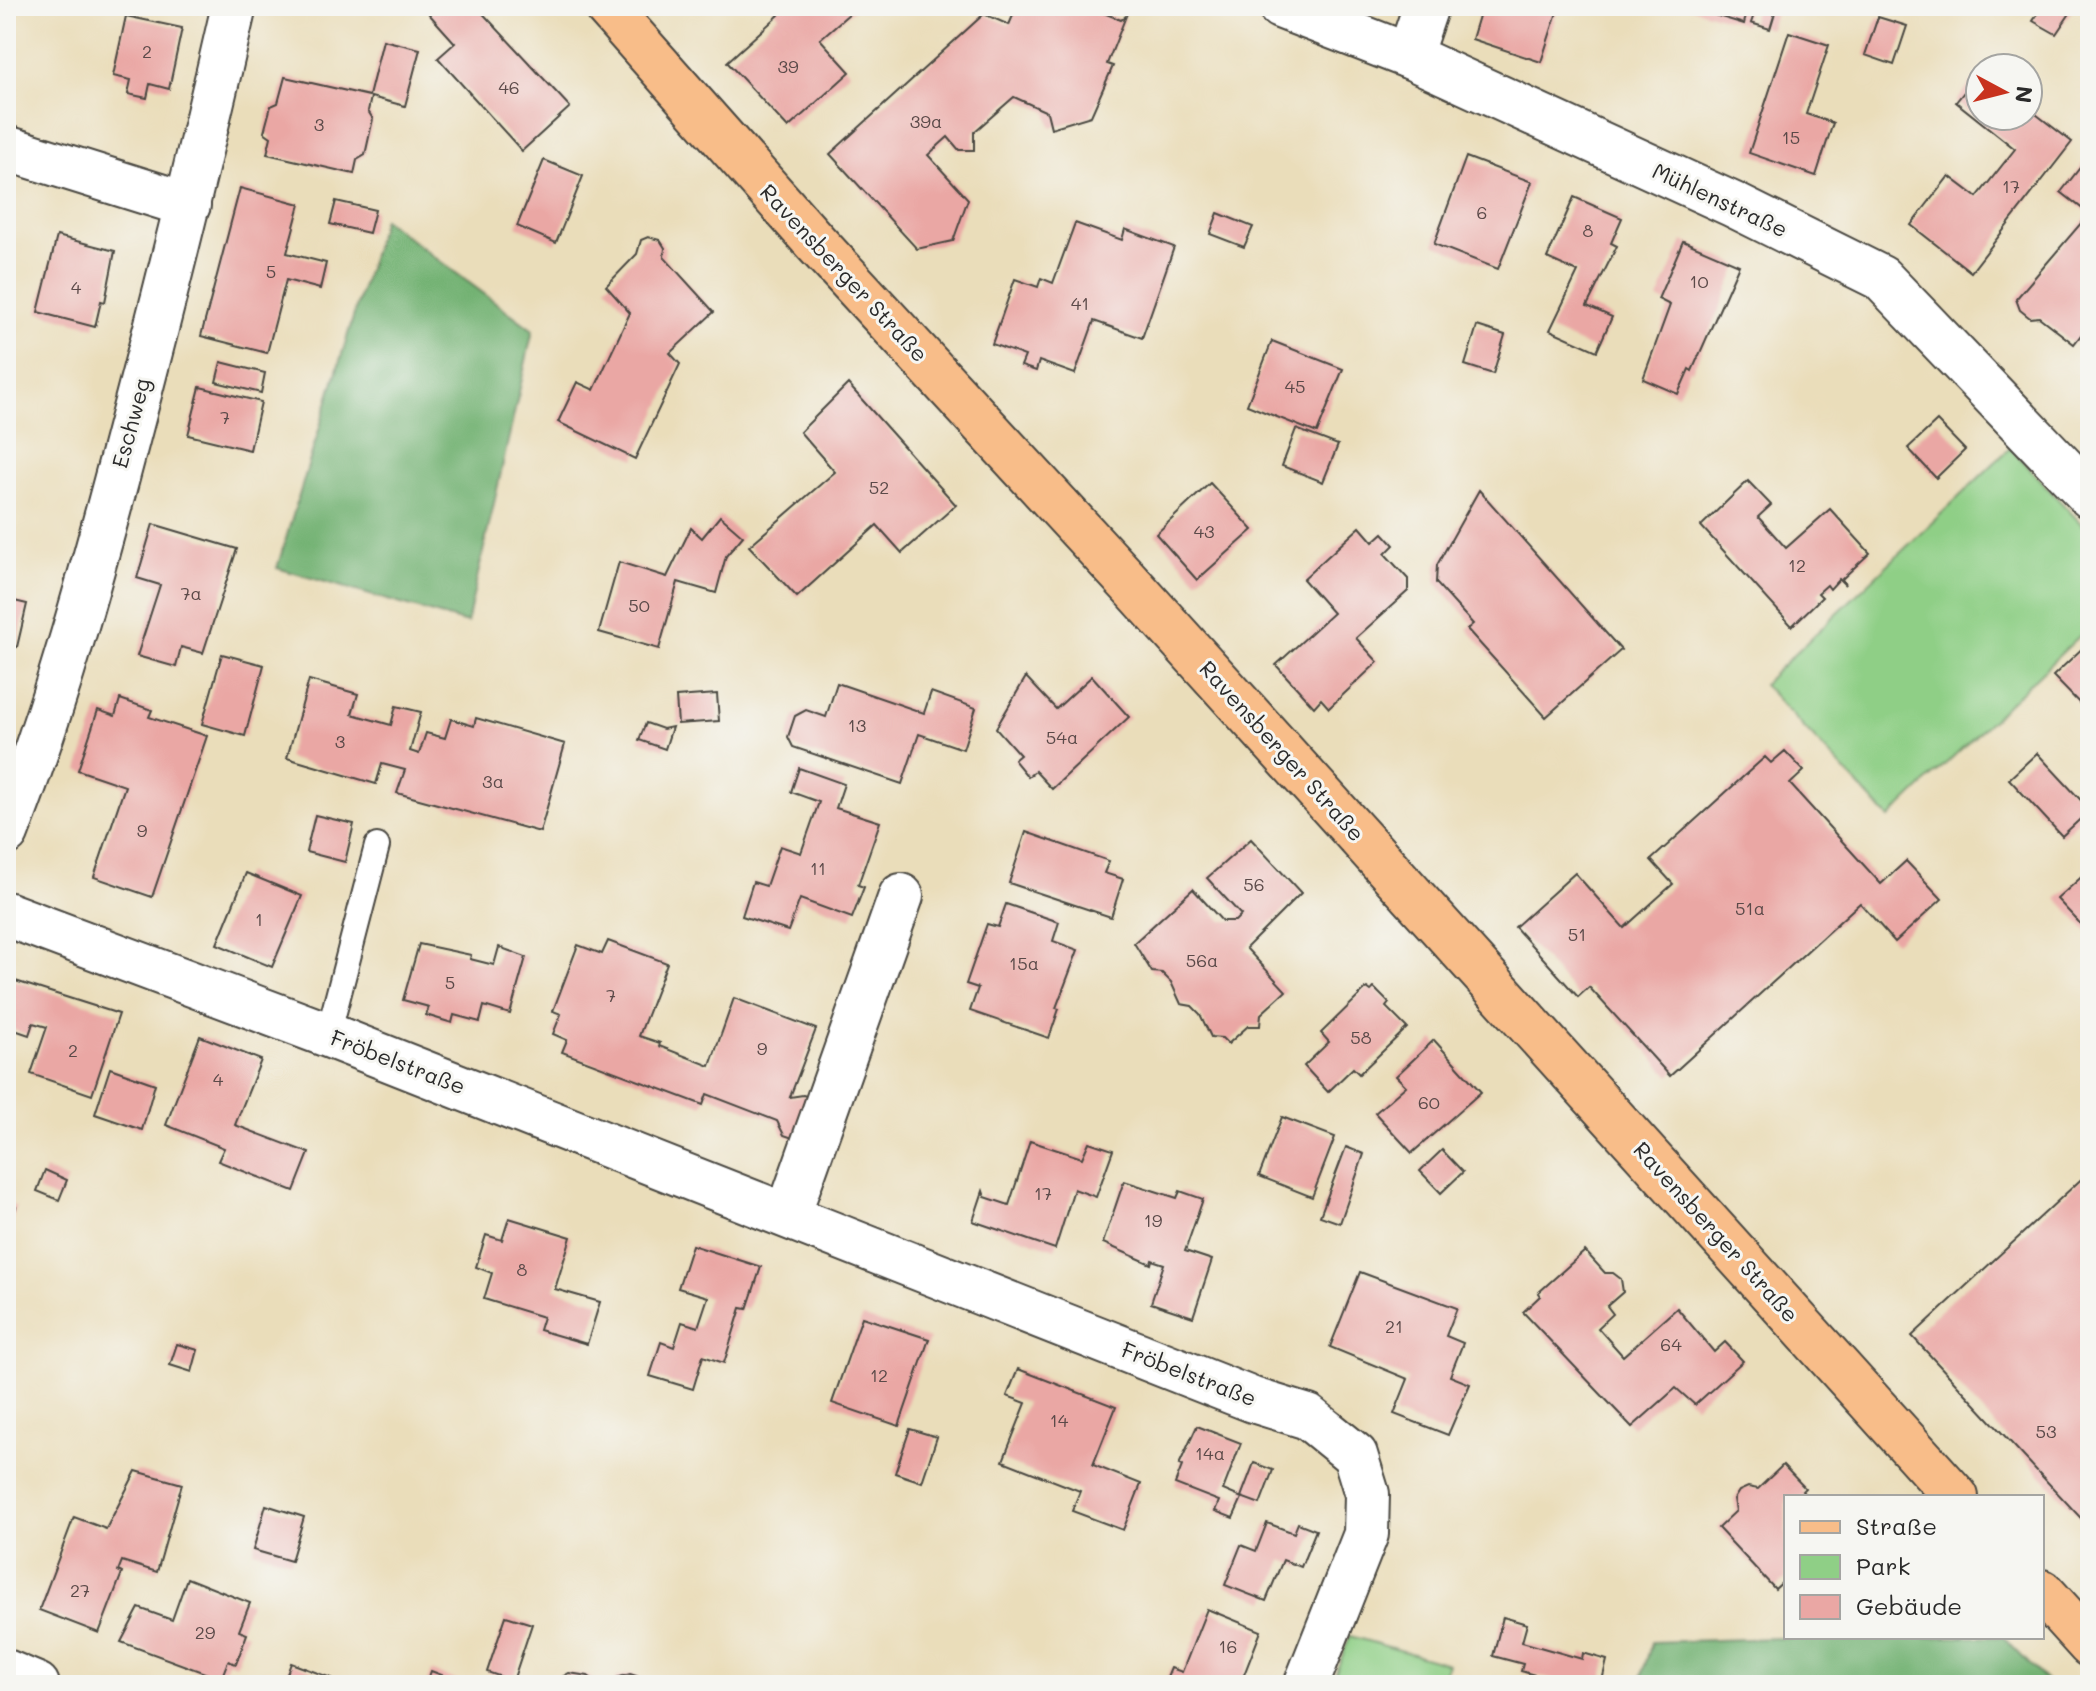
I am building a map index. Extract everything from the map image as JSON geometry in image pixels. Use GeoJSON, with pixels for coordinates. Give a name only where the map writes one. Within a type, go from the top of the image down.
{"type":"FeatureCollection","features":[{"type":"Feature","properties":{"kind":"main road","name":"Ravensberger Straße"},"geometry":{"type":"LineString","coordinates":[[606,6],[795,220],[1136,590],[1954,1495]]}},
{"type":"Feature","properties":{"kind":"main road"},"geometry":{"type":"LineString","coordinates":[[2044,1594],[2090,1645]]}},
{"type":"Feature","properties":{"kind":"street","name":"Eschweg"},"geometry":{"type":"LineString","coordinates":[[9,818],[57,691],[188,205],[234,6]]}},
{"type":"Feature","properties":{"kind":"street","name":"Mühlenstraße"},"geometry":{"type":"LineString","coordinates":[[1280,6],[1409,56],[1734,205],[1881,278],[2090,496]]}},
{"type":"Feature","properties":{"kind":"street"},"geometry":{"type":"LineString","coordinates":[[1409,56],[1426,6]]}},
{"type":"Feature","properties":{"kind":"street"},"geometry":{"type":"LineString","coordinates":[[6,148],[188,205]]}},
{"type":"Feature","properties":{"kind":"street"},"geometry":{"type":"LineString","coordinates":[[788,1215],[901,896]]}},
{"type":"Feature","properties":{"kind":"street","name":"Fröbelstraße"},"geometry":{"type":"LineString","coordinates":[[6,914],[328,1035],[1253,1400],[1308,1417],[1355,1455],[1367,1494],[1366,1534],[1306,1685]]}},
{"type":"Feature","properties":{"kind":"street"},"geometry":{"type":"LineString","coordinates":[[6,1672],[37,1685]]}},
{"type":"Feature","properties":{"kind":"lane"},"geometry":{"type":"LineString","coordinates":[[328,1035],[377,846]]}},
{"type":"Feature","properties":{"kind":"green space"},"geometry":{"type":"Polygon","coordinates":[[[383,219],[533,330],[467,623],[277,568],[383,219]]]}},
{"type":"Feature","properties":{"kind":"green space"},"geometry":{"type":"Polygon","coordinates":[[[2010,448],[2090,533],[2090,626],[1889,818],[1763,684],[2010,448]]]}},
{"type":"Feature","properties":{"kind":"green space"},"geometry":{"type":"Polygon","coordinates":[[[1350,1636],[1448,1664],[1440,1685],[1331,1685],[1350,1636]]]}},
{"type":"Feature","properties":{"kind":"green space"},"geometry":{"type":"Polygon","coordinates":[[[1784,1638],[2005,1639],[2050,1685],[1639,1685],[1652,1642],[1784,1638]]]}},
{"type":"Feature","properties":{"kind":"building"},"geometry":{"type":"Polygon","coordinates":[[[438,6],[476,6],[570,107],[522,151],[438,58],[455,43],[429,14],[438,6]]]}},
{"type":"Feature","properties":{"kind":"building"},"geometry":{"type":"Polygon","coordinates":[[[771,6],[858,6],[820,39],[850,72],[788,128],[727,62],[779,15],[771,6]]]}},
{"type":"Feature","properties":{"kind":"building"},"geometry":{"type":"Polygon","coordinates":[[[1017,6],[1087,6],[1121,20],[1126,16],[1107,64],[1113,66],[1091,116],[1051,128],[1047,112],[1014,97],[974,132],[974,150],[959,150],[948,137],[928,155],[968,199],[953,241],[917,249],[830,154],[984,14],[1009,25],[1017,6]]]}},
{"type":"Feature","properties":{"kind":"building"},"geometry":{"type":"Polygon","coordinates":[[[1482,6],[1559,6],[1541,62],[1472,39],[1482,6]]]}},
{"type":"Feature","properties":{"kind":"building"},"geometry":{"type":"Polygon","coordinates":[[[1685,6],[1748,6],[1744,24],[1685,6]]]}},
{"type":"Feature","properties":{"kind":"building"},"geometry":{"type":"Polygon","coordinates":[[[1757,6],[1777,6],[1770,29],[1751,23],[1757,6]]]}},
{"type":"Feature","properties":{"kind":"building"},"geometry":{"type":"Polygon","coordinates":[[[2043,6],[2075,6],[2056,34],[2033,21],[2043,6]]]}},
{"type":"Feature","properties":{"kind":"building"},"geometry":{"type":"Polygon","coordinates":[[[126,16],[182,28],[169,89],[150,84],[147,98],[128,94],[131,80],[113,76],[126,16]]]}},
{"type":"Feature","properties":{"kind":"building"},"geometry":{"type":"Polygon","coordinates":[[[1878,17],[1907,26],[1894,65],[1865,55],[1878,17]]]}},
{"type":"Feature","properties":{"kind":"building"},"geometry":{"type":"Polygon","coordinates":[[[1789,32],[1829,45],[1806,114],[1833,123],[1816,176],[1749,153],[1789,32]]]}},
{"type":"Feature","properties":{"kind":"building"},"geometry":{"type":"Polygon","coordinates":[[[383,40],[420,49],[405,106],[371,97],[368,111],[373,119],[365,155],[357,160],[354,174],[267,154],[271,137],[264,132],[271,106],[278,103],[285,77],[369,96],[383,40]]]}},
{"type":"Feature","properties":{"kind":"building"},"geometry":{"type":"Polygon","coordinates":[[[1964,92],[1964,108],[1956,102],[1964,92]]]}},
{"type":"Feature","properties":{"kind":"building"},"geometry":{"type":"Polygon","coordinates":[[[2044,120],[2072,142],[1971,272],[1911,225],[1949,176],[1977,197],[2015,149],[1994,132],[2044,132],[2044,120]]]}},
{"type":"Feature","properties":{"kind":"building"},"geometry":{"type":"Polygon","coordinates":[[[2090,155],[2090,323],[2074,344],[2039,317],[2030,318],[2020,310],[2016,299],[2089,214],[2061,192],[2090,155]]]}},
{"type":"Feature","properties":{"kind":"building"},"geometry":{"type":"Polygon","coordinates":[[[1466,157],[1532,182],[1498,269],[1434,244],[1466,157]]]}},
{"type":"Feature","properties":{"kind":"building"},"geometry":{"type":"Polygon","coordinates":[[[544,160],[583,176],[556,243],[517,226],[544,160]]]}},
{"type":"Feature","properties":{"kind":"building"},"geometry":{"type":"Polygon","coordinates":[[[240,188],[300,204],[287,253],[326,263],[320,289],[286,280],[267,353],[201,336],[240,188]]]}},
{"type":"Feature","properties":{"kind":"building"},"geometry":{"type":"Polygon","coordinates":[[[1574,197],[1622,218],[1611,243],[1617,246],[1587,306],[1612,317],[1597,351],[1550,330],[1578,272],[1547,258],[1574,197]]]}},
{"type":"Feature","properties":{"kind":"building"},"geometry":{"type":"Polygon","coordinates":[[[336,201],[375,210],[369,233],[330,224],[336,201]]]}},
{"type":"Feature","properties":{"kind":"building"},"geometry":{"type":"Polygon","coordinates":[[[1218,213],[1253,227],[1244,247],[1210,234],[1218,213]]]}},
{"type":"Feature","properties":{"kind":"building"},"geometry":{"type":"Polygon","coordinates":[[[1075,223],[1122,240],[1125,229],[1174,247],[1142,338],[1094,321],[1075,374],[1039,361],[1036,371],[1021,366],[1025,356],[992,344],[1015,279],[1038,287],[1041,278],[1053,283],[1075,223]]]}},
{"type":"Feature","properties":{"kind":"building"},"geometry":{"type":"Polygon","coordinates":[[[57,236],[115,251],[105,302],[101,301],[95,327],[38,312],[57,236]]]}},
{"type":"Feature","properties":{"kind":"building"},"geometry":{"type":"Polygon","coordinates":[[[648,237],[660,240],[665,248],[664,257],[714,312],[670,353],[680,364],[635,459],[558,422],[577,382],[594,390],[630,313],[606,286],[637,254],[641,240],[648,237]]]}},
{"type":"Feature","properties":{"kind":"building"},"geometry":{"type":"Polygon","coordinates":[[[1683,241],[1739,265],[1692,371],[1689,369],[1678,394],[1643,379],[1670,305],[1658,299],[1683,241]]]}},
{"type":"Feature","properties":{"kind":"building"},"geometry":{"type":"Polygon","coordinates":[[[1477,326],[1505,335],[1493,374],[1465,365],[1477,326]]]}},
{"type":"Feature","properties":{"kind":"building"},"geometry":{"type":"Polygon","coordinates":[[[1272,341],[1343,369],[1317,433],[1247,405],[1272,341]]]}},
{"type":"Feature","properties":{"kind":"building"},"geometry":{"type":"Polygon","coordinates":[[[221,362],[265,373],[261,393],[216,382],[221,362]]]}},
{"type":"Feature","properties":{"kind":"building"},"geometry":{"type":"Polygon","coordinates":[[[848,384],[956,505],[902,553],[877,525],[797,597],[749,546],[835,472],[800,432],[848,384]]]}},
{"type":"Feature","properties":{"kind":"building"},"geometry":{"type":"Polygon","coordinates":[[[200,387],[261,402],[250,450],[188,435],[200,387]]]}},
{"type":"Feature","properties":{"kind":"building"},"geometry":{"type":"Polygon","coordinates":[[[1937,421],[1965,450],[1936,478],[1908,448],[1937,421]]]}},
{"type":"Feature","properties":{"kind":"building"},"geometry":{"type":"Polygon","coordinates":[[[1296,429],[1338,445],[1323,482],[1282,466],[1296,429]]]}},
{"type":"Feature","properties":{"kind":"building"},"geometry":{"type":"Polygon","coordinates":[[[1748,481],[1771,505],[1758,517],[1786,548],[1830,509],[1870,553],[1842,579],[1845,585],[1839,579],[1830,589],[1827,585],[1818,593],[1822,597],[1792,626],[1701,526],[1748,481]]]}},
{"type":"Feature","properties":{"kind":"building"},"geometry":{"type":"Polygon","coordinates":[[[1210,483],[1253,530],[1197,580],[1156,534],[1210,483]]]}},
{"type":"Feature","properties":{"kind":"building"},"geometry":{"type":"Polygon","coordinates":[[[1479,490],[1621,650],[1546,717],[1467,629],[1473,624],[1436,583],[1437,565],[1479,490]]]}},
{"type":"Feature","properties":{"kind":"building"},"geometry":{"type":"Polygon","coordinates":[[[720,516],[743,536],[726,556],[716,593],[678,582],[659,649],[599,632],[619,562],[667,577],[691,528],[702,538],[720,516]]]}},
{"type":"Feature","properties":{"kind":"building"},"geometry":{"type":"Polygon","coordinates":[[[153,524],[237,549],[203,653],[181,647],[176,667],[137,656],[160,585],[137,578],[153,524]]]}},
{"type":"Feature","properties":{"kind":"building"},"geometry":{"type":"Polygon","coordinates":[[[1360,527],[1373,542],[1383,533],[1394,545],[1385,554],[1408,579],[1408,591],[1356,638],[1378,662],[1329,708],[1321,699],[1314,707],[1276,665],[1333,613],[1303,579],[1360,527]]]}},
{"type":"Feature","properties":{"kind":"building"},"geometry":{"type":"Polygon","coordinates":[[[6,599],[27,604],[17,647],[6,644],[6,599]]]}},
{"type":"Feature","properties":{"kind":"building"},"geometry":{"type":"Polygon","coordinates":[[[2090,641],[2090,714],[2053,676],[2090,641]]]}},
{"type":"Feature","properties":{"kind":"building"},"geometry":{"type":"Polygon","coordinates":[[[222,654],[264,665],[245,736],[202,724],[222,654]]]}},
{"type":"Feature","properties":{"kind":"building"},"geometry":{"type":"Polygon","coordinates":[[[1092,676],[1129,717],[1052,789],[1035,771],[1028,777],[1014,760],[1020,755],[996,728],[1026,677],[1056,709],[1092,676]]]}},
{"type":"Feature","properties":{"kind":"building"},"geometry":{"type":"Polygon","coordinates":[[[309,680],[358,694],[352,714],[391,725],[396,706],[421,712],[410,751],[419,754],[426,733],[445,738],[451,719],[474,726],[476,718],[565,744],[540,832],[397,793],[405,770],[382,764],[376,784],[287,758],[309,680]]]}},
{"type":"Feature","properties":{"kind":"building"},"geometry":{"type":"Polygon","coordinates":[[[837,683],[924,713],[931,692],[976,708],[963,749],[919,734],[902,784],[793,747],[788,737],[795,716],[806,710],[826,717],[837,683]]]}},
{"type":"Feature","properties":{"kind":"building"},"geometry":{"type":"Polygon","coordinates":[[[717,694],[719,721],[678,724],[676,697],[717,694]]]}},
{"type":"Feature","properties":{"kind":"building"},"geometry":{"type":"Polygon","coordinates":[[[120,699],[152,710],[149,717],[207,736],[152,897],[94,877],[125,786],[78,770],[98,710],[115,716],[120,699]]]}},
{"type":"Feature","properties":{"kind":"building"},"geometry":{"type":"Polygon","coordinates":[[[646,723],[663,729],[672,727],[665,749],[639,740],[646,723]]]}},
{"type":"Feature","properties":{"kind":"building"},"geometry":{"type":"Polygon","coordinates":[[[1785,751],[1804,771],[1790,784],[1881,884],[1906,861],[1942,899],[1895,942],[1860,903],[1670,1076],[1589,987],[1578,997],[1515,927],[1575,873],[1624,928],[1673,884],[1651,860],[1765,757],[1771,763],[1785,751]]]}},
{"type":"Feature","properties":{"kind":"building"},"geometry":{"type":"Polygon","coordinates":[[[2037,753],[2090,810],[2062,836],[2009,779],[2037,753]]]}},
{"type":"Feature","properties":{"kind":"building"},"geometry":{"type":"Polygon","coordinates":[[[799,768],[844,784],[836,808],[880,822],[858,885],[864,887],[852,918],[800,899],[788,931],[742,916],[753,882],[766,886],[780,846],[801,853],[819,802],[791,792],[799,768]]]}},
{"type":"Feature","properties":{"kind":"building"},"geometry":{"type":"Polygon","coordinates":[[[315,815],[354,824],[345,862],[306,852],[315,815]]]}},
{"type":"Feature","properties":{"kind":"building"},"geometry":{"type":"Polygon","coordinates":[[[1026,832],[1109,861],[1104,873],[1123,879],[1111,917],[1009,883],[1026,832]]]}},
{"type":"Feature","properties":{"kind":"building"},"geometry":{"type":"Polygon","coordinates":[[[1251,839],[1301,893],[1246,948],[1286,991],[1261,1014],[1260,1026],[1248,1026],[1228,1044],[1222,1038],[1211,1037],[1200,1014],[1192,1006],[1181,1004],[1171,982],[1162,973],[1152,972],[1134,943],[1193,889],[1222,921],[1235,921],[1241,915],[1207,878],[1251,839]]]}},
{"type":"Feature","properties":{"kind":"building"},"geometry":{"type":"Polygon","coordinates":[[[246,873],[302,896],[272,967],[217,944],[246,873]]]}},
{"type":"Feature","properties":{"kind":"building"},"geometry":{"type":"Polygon","coordinates":[[[2086,873],[2090,878],[2090,934],[2057,899],[2086,873]]]}},
{"type":"Feature","properties":{"kind":"building"},"geometry":{"type":"Polygon","coordinates":[[[1006,904],[1059,922],[1053,941],[1078,950],[1056,1008],[1059,1009],[1049,1038],[970,1011],[978,988],[966,984],[987,924],[998,927],[1006,904]]]}},
{"type":"Feature","properties":{"kind":"building"},"geometry":{"type":"Polygon","coordinates":[[[608,941],[667,963],[639,1036],[660,1043],[659,1046],[710,1066],[734,998],[816,1029],[790,1097],[803,1095],[818,1100],[804,1142],[784,1135],[777,1121],[707,1094],[703,1105],[562,1052],[567,1040],[553,1034],[561,1014],[553,1011],[578,945],[602,954],[608,941]]]}},
{"type":"Feature","properties":{"kind":"building"},"geometry":{"type":"Polygon","coordinates":[[[419,944],[471,955],[470,959],[494,965],[499,947],[526,957],[510,1014],[484,1006],[480,1022],[454,1015],[452,1023],[426,1015],[429,1007],[403,1000],[419,944]]]}},
{"type":"Feature","properties":{"kind":"building"},"geometry":{"type":"Polygon","coordinates":[[[6,978],[119,1014],[92,1095],[31,1074],[47,1027],[33,1023],[29,1035],[6,1027],[6,978]]]}},
{"type":"Feature","properties":{"kind":"building"},"geometry":{"type":"Polygon","coordinates":[[[1367,988],[1371,991],[1374,988],[1389,1003],[1386,1007],[1407,1028],[1359,1074],[1353,1068],[1328,1092],[1304,1066],[1329,1042],[1321,1033],[1367,988]]]}},
{"type":"Feature","properties":{"kind":"building"},"geometry":{"type":"Polygon","coordinates":[[[200,1036],[261,1060],[235,1125],[309,1153],[294,1191],[218,1161],[224,1148],[166,1125],[200,1036]]]}},
{"type":"Feature","properties":{"kind":"building"},"geometry":{"type":"Polygon","coordinates":[[[1434,1040],[1481,1092],[1412,1153],[1375,1113],[1406,1086],[1396,1076],[1434,1040]]]}},
{"type":"Feature","properties":{"kind":"building"},"geometry":{"type":"Polygon","coordinates":[[[110,1068],[155,1084],[142,1130],[95,1114],[110,1068]]]}},
{"type":"Feature","properties":{"kind":"building"},"geometry":{"type":"Polygon","coordinates":[[[1282,1117],[1335,1137],[1312,1197],[1259,1176],[1282,1117]]]}},
{"type":"Feature","properties":{"kind":"building"},"geometry":{"type":"Polygon","coordinates":[[[1030,1141],[1082,1158],[1089,1142],[1113,1150],[1096,1197],[1074,1189],[1055,1249],[973,1221],[983,1191],[985,1197],[1009,1205],[1030,1141]]]}},
{"type":"Feature","properties":{"kind":"building"},"geometry":{"type":"Polygon","coordinates":[[[1346,1147],[1364,1154],[1340,1223],[1320,1216],[1346,1147]]]}},
{"type":"Feature","properties":{"kind":"building"},"geometry":{"type":"Polygon","coordinates":[[[1442,1150],[1463,1172],[1441,1193],[1420,1171],[1442,1150]]]}},
{"type":"Feature","properties":{"kind":"building"},"geometry":{"type":"Polygon","coordinates":[[[45,1170],[67,1180],[59,1200],[37,1191],[45,1170]]]}},
{"type":"Feature","properties":{"kind":"building"},"geometry":{"type":"Polygon","coordinates":[[[2090,1171],[2090,1528],[1912,1336],[2090,1171]]]}},
{"type":"Feature","properties":{"kind":"building"},"geometry":{"type":"Polygon","coordinates":[[[1124,1181],[1177,1198],[1180,1191],[1203,1199],[1185,1251],[1212,1260],[1193,1317],[1151,1303],[1164,1264],[1152,1260],[1151,1264],[1103,1243],[1124,1181]]]}},
{"type":"Feature","properties":{"kind":"building"},"geometry":{"type":"Polygon","coordinates":[[[6,1203],[16,1207],[7,1237],[6,1236],[6,1203]]]}},
{"type":"Feature","properties":{"kind":"building"},"geometry":{"type":"Polygon","coordinates":[[[509,1218],[571,1237],[555,1289],[600,1302],[587,1344],[539,1330],[543,1317],[484,1299],[492,1273],[476,1267],[486,1235],[502,1240],[509,1218]]]}},
{"type":"Feature","properties":{"kind":"building"},"geometry":{"type":"Polygon","coordinates":[[[692,1245],[761,1267],[747,1309],[741,1308],[724,1363],[703,1356],[693,1389],[650,1376],[661,1342],[674,1347],[682,1322],[698,1327],[708,1297],[678,1288],[692,1245]]]}},
{"type":"Feature","properties":{"kind":"building"},"geometry":{"type":"Polygon","coordinates":[[[1585,1251],[1605,1273],[1613,1273],[1621,1279],[1623,1292],[1607,1306],[1613,1314],[1598,1328],[1623,1356],[1677,1308],[1714,1352],[1725,1342],[1743,1361],[1695,1405],[1676,1388],[1632,1427],[1523,1312],[1540,1296],[1538,1293],[1585,1251]]]}},
{"type":"Feature","properties":{"kind":"building"},"geometry":{"type":"Polygon","coordinates":[[[1360,1272],[1457,1308],[1446,1336],[1463,1343],[1450,1376],[1470,1384],[1448,1435],[1394,1414],[1408,1379],[1330,1347],[1360,1272]]]}},
{"type":"Feature","properties":{"kind":"building"},"geometry":{"type":"Polygon","coordinates":[[[862,1317],[929,1339],[899,1426],[832,1403],[862,1317]]]}},
{"type":"Feature","properties":{"kind":"building"},"geometry":{"type":"Polygon","coordinates":[[[177,1344],[198,1350],[192,1372],[170,1365],[177,1344]]]}},
{"type":"Feature","properties":{"kind":"building"},"geometry":{"type":"Polygon","coordinates":[[[1018,1369],[1116,1407],[1093,1465],[1141,1484],[1123,1530],[1072,1511],[1080,1491],[1003,1461],[1026,1403],[1007,1396],[1018,1369]]]}},
{"type":"Feature","properties":{"kind":"building"},"geometry":{"type":"Polygon","coordinates":[[[1197,1426],[1241,1443],[1223,1490],[1242,1498],[1233,1518],[1215,1511],[1219,1501],[1175,1484],[1182,1466],[1179,1465],[1197,1426]]]}},
{"type":"Feature","properties":{"kind":"building"},"geometry":{"type":"Polygon","coordinates":[[[910,1429],[937,1437],[922,1482],[895,1473],[910,1429]]]}},
{"type":"Feature","properties":{"kind":"building"},"geometry":{"type":"Polygon","coordinates":[[[1254,1463],[1273,1470],[1260,1504],[1241,1497],[1254,1463]]]}},
{"type":"Feature","properties":{"kind":"building"},"geometry":{"type":"Polygon","coordinates":[[[1783,1465],[1805,1488],[1802,1491],[1805,1495],[1784,1495],[1784,1581],[1775,1589],[1718,1528],[1736,1511],[1734,1499],[1739,1491],[1748,1487],[1758,1489],[1783,1465]]]}},
{"type":"Feature","properties":{"kind":"building"},"geometry":{"type":"Polygon","coordinates":[[[136,1471],[182,1484],[157,1572],[122,1561],[118,1571],[122,1573],[99,1633],[39,1610],[74,1517],[106,1529],[136,1471]]]}},
{"type":"Feature","properties":{"kind":"building"},"geometry":{"type":"Polygon","coordinates":[[[266,1505],[304,1517],[291,1561],[253,1550],[266,1505]]]}},
{"type":"Feature","properties":{"kind":"building"},"geometry":{"type":"Polygon","coordinates":[[[1267,1523],[1294,1533],[1298,1523],[1316,1530],[1301,1567],[1283,1560],[1266,1601],[1225,1585],[1241,1545],[1256,1551],[1267,1523]]]}},
{"type":"Feature","properties":{"kind":"building"},"geometry":{"type":"Polygon","coordinates":[[[187,1578],[250,1603],[239,1631],[247,1634],[236,1664],[228,1661],[221,1679],[121,1642],[139,1608],[172,1620],[187,1578]]]}},
{"type":"Feature","properties":{"kind":"building"},"geometry":{"type":"Polygon","coordinates":[[[1207,1609],[1261,1631],[1240,1685],[1164,1685],[1171,1668],[1182,1672],[1207,1609]]]}},
{"type":"Feature","properties":{"kind":"building"},"geometry":{"type":"Polygon","coordinates":[[[506,1616],[532,1624],[513,1681],[487,1672],[506,1616]]]}},
{"type":"Feature","properties":{"kind":"building"},"geometry":{"type":"Polygon","coordinates":[[[1503,1617],[1527,1624],[1522,1642],[1582,1659],[1583,1653],[1607,1660],[1601,1685],[1576,1679],[1574,1685],[1569,1685],[1521,1671],[1523,1664],[1493,1656],[1503,1617]]]}},
{"type":"Feature","properties":{"kind":"building"},"geometry":{"type":"Polygon","coordinates":[[[291,1663],[334,1679],[332,1685],[283,1685],[291,1663]]]}},
{"type":"Feature","properties":{"kind":"building"},"geometry":{"type":"Polygon","coordinates":[[[431,1671],[468,1685],[426,1685],[431,1671]]]}},
{"type":"Feature","properties":{"kind":"building"},"geometry":{"type":"Polygon","coordinates":[[[569,1673],[588,1676],[600,1685],[548,1685],[569,1673]]]}},
{"type":"Feature","properties":{"kind":"building"},"geometry":{"type":"Polygon","coordinates":[[[630,1674],[652,1681],[650,1685],[614,1685],[616,1678],[630,1674]]]}}]}
